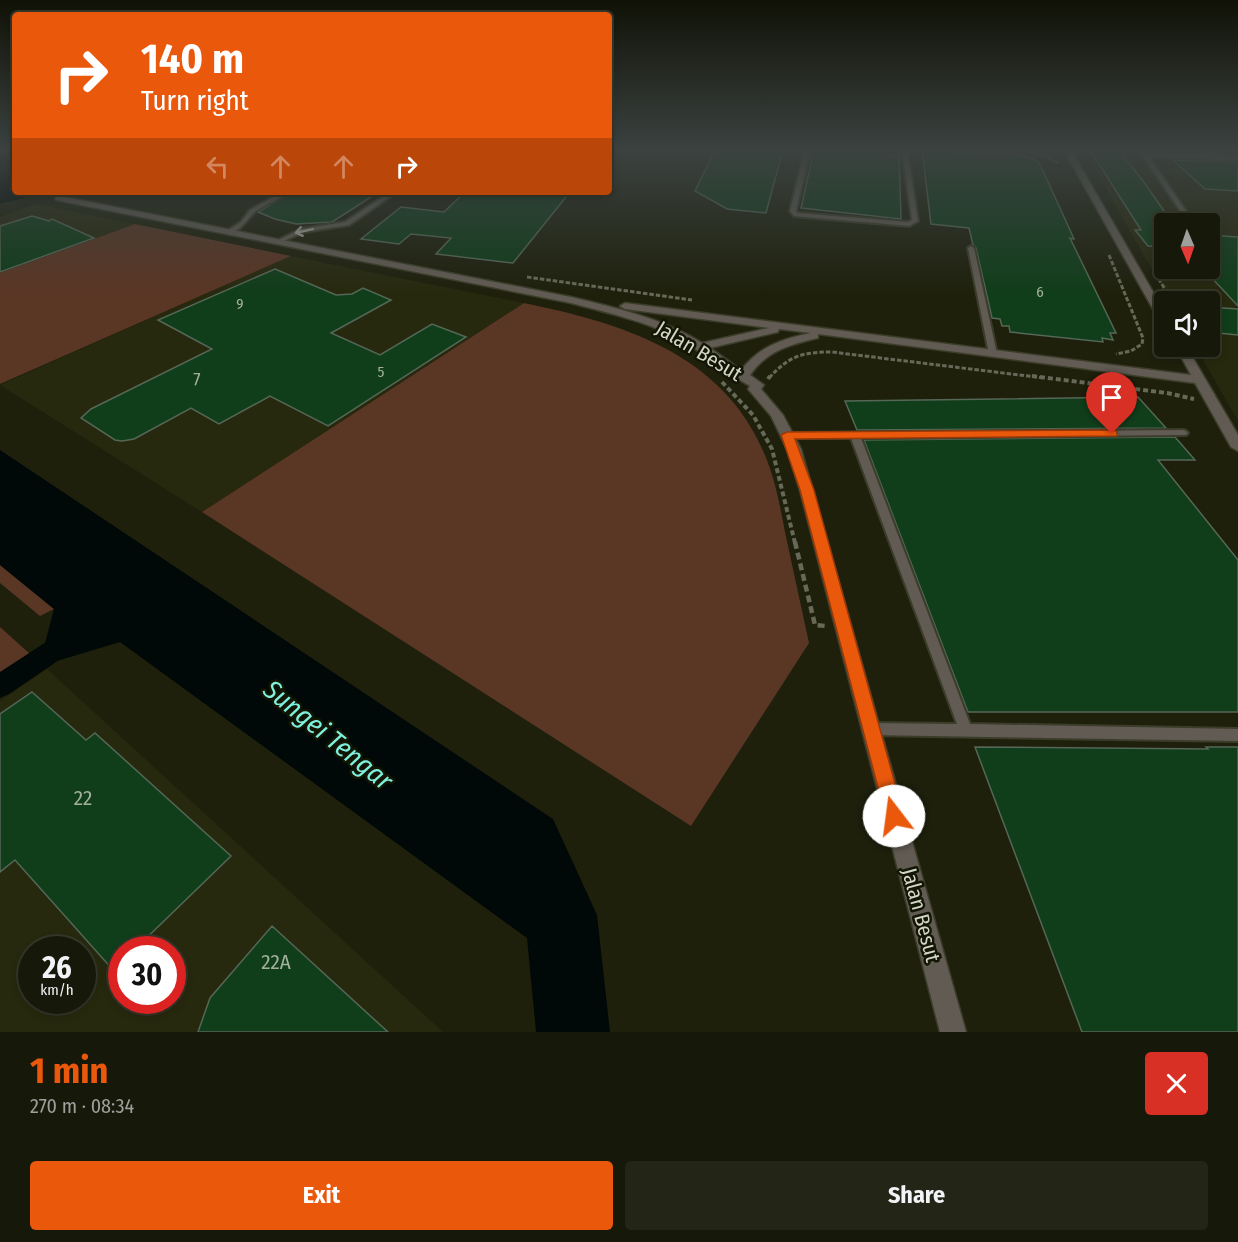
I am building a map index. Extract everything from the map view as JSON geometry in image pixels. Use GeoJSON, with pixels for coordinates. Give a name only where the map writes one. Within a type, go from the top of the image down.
{"type":"FeatureCollection","features":[{"type":"Feature","properties":{"kind":"street","name":"Jalan Besut"},"geometry":{"type":"LineString","coordinates":[[60,198],[571,300],[643,318],[702,347],[742,377],[758,385],[754,389],[777,415],[787,435],[807,490],[842,627],[953,1032]]}},
{"type":"Feature","properties":{"kind":"street"},"geometry":{"type":"LineString","coordinates":[[1094,198],[1154,302]]}},
{"type":"Feature","properties":{"kind":"street","name":"Jalan Besut"},"geometry":{"type":"LineString","coordinates":[[571,300],[1200,380]]}},
{"type":"Feature","properties":{"kind":"street"},"geometry":{"type":"LineString","coordinates":[[702,347],[761,332],[790,328]]}},
{"type":"Feature","properties":{"kind":"street"},"geometry":{"type":"LineString","coordinates":[[742,377],[758,356],[773,346],[828,333]]}},
{"type":"Feature","properties":{"kind":"street"},"geometry":{"type":"LineString","coordinates":[[716,356],[741,344],[759,340],[793,340]]}},
{"type":"Feature","properties":{"kind":"street"},"geometry":{"type":"LineString","coordinates":[[1186,357],[1238,447]]}},
{"type":"Feature","properties":{"kind":"lane"},"geometry":{"type":"LineString","coordinates":[[229,232],[243,223],[252,211],[275,198]]}},
{"type":"Feature","properties":{"kind":"lane"},"geometry":{"type":"LineString","coordinates":[[277,242],[303,231],[347,224],[385,198]]}},
{"type":"Feature","properties":{"kind":"lane"},"geometry":{"type":"LineString","coordinates":[[796,198],[793,211],[796,215],[909,224],[915,221],[912,198]]}},
{"type":"Feature","properties":{"kind":"lane"},"geometry":{"type":"LineString","coordinates":[[1175,198],[1185,213]]}},
{"type":"Feature","properties":{"kind":"lane"},"geometry":{"type":"LineString","coordinates":[[971,248],[993,354]]}},
{"type":"Feature","properties":{"kind":"lane"},"geometry":{"type":"LineString","coordinates":[[787,435],[1183,433]]}},
{"type":"Feature","properties":{"kind":"lane"},"geometry":{"type":"LineString","coordinates":[[855,435],[966,730]]}},
{"type":"Feature","properties":{"kind":"lane"},"geometry":{"type":"LineString","coordinates":[[870,729],[1238,735]]}},
{"type":"Feature","properties":{"kind":"path"},"geometry":{"type":"LineString","coordinates":[[1108,252],[1143,338],[1142,344],[1131,351],[1108,354]]}},
{"type":"Feature","properties":{"kind":"path"},"geometry":{"type":"LineString","coordinates":[[513,289],[525,276],[701,301]]}},
{"type":"Feature","properties":{"kind":"path"},"geometry":{"type":"LineString","coordinates":[[758,385],[772,377],[784,361],[814,352],[832,352],[1167,393],[1198,400]]}},
{"type":"Feature","properties":{"kind":"path"},"geometry":{"type":"LineString","coordinates":[[720,380],[753,415],[772,449],[814,625],[842,627]]}},
{"type":"Feature","properties":{"kind":"shaded area"},"geometry":{"type":"Polygon","coordinates":[[[1111,198],[1238,198],[1238,421],[1202,357],[1220,357],[1220,291],[1164,291],[1157,279],[1220,279],[1220,213],[1154,213],[1154,273],[1111,198]]]}},
{"type":"Feature","properties":{"kind":"shaded area"},"geometry":{"type":"Polygon","coordinates":[[[36,204],[135,224],[0,273],[0,217],[36,204]]]}},
{"type":"Feature","properties":{"kind":"shaded area"},"geometry":{"type":"Polygon","coordinates":[[[135,224],[291,256],[0,384],[0,273],[135,224]]]}},
{"type":"Feature","properties":{"kind":"shaded area"},"geometry":{"type":"Polygon","coordinates":[[[291,256],[524,303],[202,512],[0,385],[291,256]]]}},
{"type":"Feature","properties":{"kind":"shaded area"},"geometry":{"type":"Polygon","coordinates":[[[524,303],[597,321],[631,333],[665,348],[695,367],[722,390],[746,419],[771,472],[809,643],[691,826],[202,512],[524,303]]]}},
{"type":"Feature","properties":{"kind":"shaded area"},"geometry":{"type":"Polygon","coordinates":[[[0,565],[54,609],[40,616],[0,583],[0,565]]]}},
{"type":"Feature","properties":{"kind":"shaded area"},"geometry":{"type":"Polygon","coordinates":[[[0,627],[30,654],[0,674],[0,627]]]}},
{"type":"Feature","properties":{"kind":"shaded area"},"geometry":{"type":"Polygon","coordinates":[[[47,669],[443,1032],[0,1032],[0,701],[47,669]]]}},
{"type":"Feature","properties":{"kind":"water"},"geometry":{"type":"Polygon","coordinates":[[[0,198],[22,198],[0,204],[0,198]]]}},
{"type":"Feature","properties":{"kind":"water","name":"Sungei Tengar"},"geometry":{"type":"Polygon","coordinates":[[[0,450],[553,819],[597,915],[610,1032],[536,1032],[527,938],[120,642],[57,661],[43,651],[54,609],[0,565],[0,450]]]}},
{"type":"Feature","properties":{"kind":"building"},"geometry":{"type":"Polygon","coordinates":[[[281,198],[369,198],[332,222],[296,224],[258,212],[281,198]]]}},
{"type":"Feature","properties":{"kind":"building"},"geometry":{"type":"Polygon","coordinates":[[[459,198],[565,198],[513,263],[436,254],[451,238],[411,234],[399,244],[361,239],[401,207],[444,212],[459,198]]]}},
{"type":"Feature","properties":{"kind":"building"},"geometry":{"type":"Polygon","coordinates":[[[708,198],[770,198],[766,213],[727,209],[708,198]]]}},
{"type":"Feature","properties":{"kind":"building"},"geometry":{"type":"Polygon","coordinates":[[[803,198],[900,198],[901,219],[801,208],[803,198]]]}},
{"type":"Feature","properties":{"kind":"building"},"geometry":{"type":"Polygon","coordinates":[[[928,198],[1055,198],[1074,239],[1070,238],[1116,333],[1110,333],[1113,340],[1102,338],[1103,342],[1010,332],[1009,326],[1002,326],[1000,319],[992,318],[976,248],[973,245],[969,228],[931,224],[928,198]]]}},
{"type":"Feature","properties":{"kind":"building"},"geometry":{"type":"Polygon","coordinates":[[[1121,198],[1155,198],[1164,213],[1154,213],[1154,246],[1148,246],[1135,230],[1141,230],[1121,198]]]}},
{"type":"Feature","properties":{"kind":"building"},"geometry":{"type":"Polygon","coordinates":[[[32,216],[49,221],[52,219],[94,238],[0,272],[0,226],[32,216]]]}},
{"type":"Feature","properties":{"kind":"building"},"geometry":{"type":"Polygon","coordinates":[[[1220,236],[1238,237],[1238,306],[1213,279],[1220,279],[1220,236]]]}},
{"type":"Feature","properties":{"kind":"building"},"geometry":{"type":"Polygon","coordinates":[[[275,269],[336,295],[352,294],[363,288],[391,300],[331,333],[380,355],[432,324],[466,337],[328,426],[270,396],[219,424],[191,408],[134,439],[122,441],[115,440],[81,418],[91,409],[212,349],[158,320],[275,269]]]}},
{"type":"Feature","properties":{"kind":"building"},"geometry":{"type":"Polygon","coordinates":[[[1220,308],[1238,309],[1238,335],[1220,333],[1220,308]]]}},
{"type":"Feature","properties":{"kind":"building"},"geometry":{"type":"Polygon","coordinates":[[[1138,397],[1166,428],[857,430],[845,401],[1138,397]]]}},
{"type":"Feature","properties":{"kind":"building"},"geometry":{"type":"Polygon","coordinates":[[[1175,437],[1195,460],[1158,460],[1238,560],[1238,712],[968,712],[864,440],[1175,437]]]}},
{"type":"Feature","properties":{"kind":"building"},"geometry":{"type":"Polygon","coordinates":[[[32,692],[86,740],[95,733],[231,856],[148,936],[108,936],[108,964],[96,951],[96,936],[83,936],[15,860],[0,872],[0,714],[32,692]]]}},
{"type":"Feature","properties":{"kind":"building"},"geometry":{"type":"Polygon","coordinates":[[[975,747],[1208,749],[1206,747],[1238,747],[1238,1032],[1082,1032],[975,747]]]}},
{"type":"Feature","properties":{"kind":"building"},"geometry":{"type":"Polygon","coordinates":[[[272,926],[388,1032],[198,1032],[210,998],[272,926]]]}},
{"type":"Feature","properties":{"kind":"waterway"},"geometry":{"type":"LineString","coordinates":[[0,686],[72,638]]}},
{"type":"Feature","properties":{"kind":"route"},"geometry":{"type":"LineString","coordinates":[[894,816],[807,490],[794,448],[787,435],[1112,434]]}}]}
